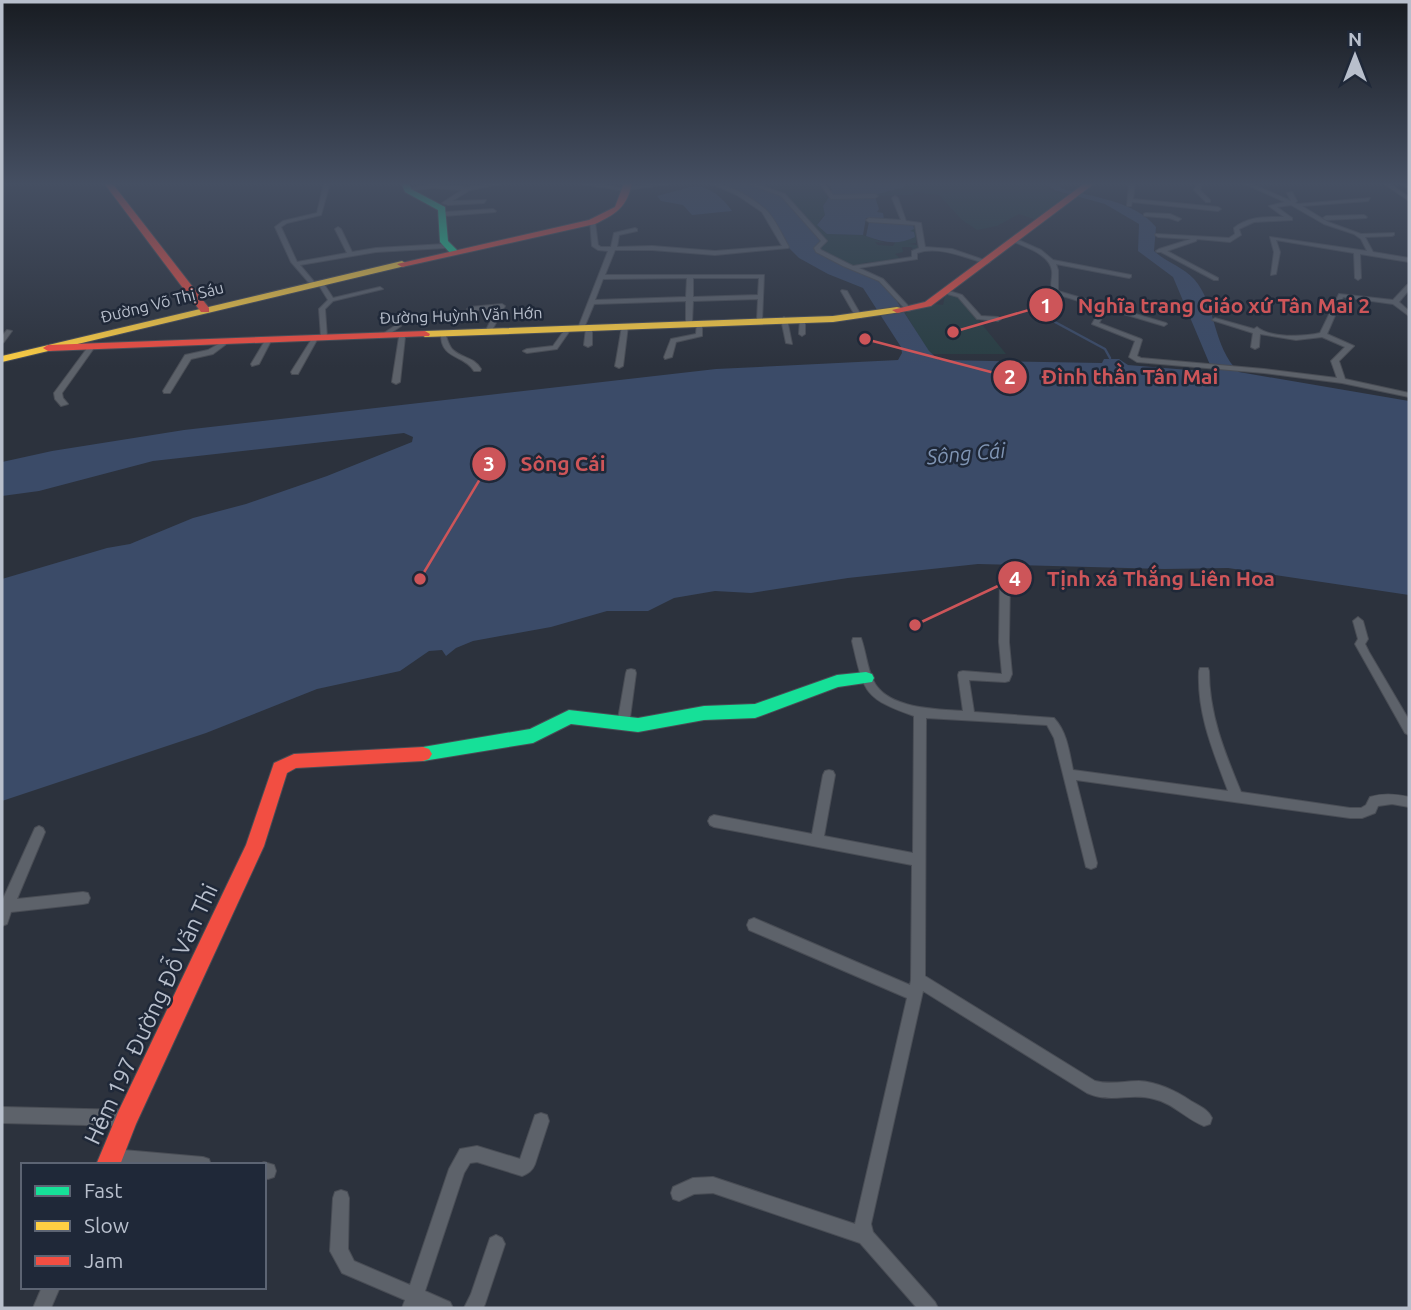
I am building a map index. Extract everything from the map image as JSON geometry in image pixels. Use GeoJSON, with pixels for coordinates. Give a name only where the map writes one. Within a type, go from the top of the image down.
{"type":"FeatureCollection","features":[{"type":"Feature","properties":{"kind":"street"},"geometry":{"type":"LineString","coordinates":[[155,244],[205,310]]}},
{"type":"Feature","properties":{"kind":"street"},"geometry":{"type":"LineString","coordinates":[[287,244],[297,264],[331,300]]}},
{"type":"Feature","properties":{"kind":"street"},"geometry":{"type":"LineString","coordinates":[[345,244],[350,254]]}},
{"type":"Feature","properties":{"kind":"street"},"geometry":{"type":"LineString","coordinates":[[297,264],[397,247],[449,249],[448,244]]}},
{"type":"Feature","properties":{"kind":"street","name":"Đường Võ Thị Sáu"},"geometry":{"type":"LineString","coordinates":[[2,359],[471,244]]}},
{"type":"Feature","properties":{"kind":"street","name":"Đường Võ Thị Sáu"},"geometry":{"type":"LineString","coordinates":[[449,249],[475,244]]}},
{"type":"Feature","properties":{"kind":"street"},"geometry":{"type":"LineString","coordinates":[[595,244],[596,248],[652,248],[715,253],[786,247],[784,244]]}},
{"type":"Feature","properties":{"kind":"street"},"geometry":{"type":"LineString","coordinates":[[527,351],[555,348],[579,328],[614,244]]}},
{"type":"Feature","properties":{"kind":"street"},"geometry":{"type":"LineString","coordinates":[[821,244],[818,251],[888,284],[909,310],[928,304],[1009,244]]}},
{"type":"Feature","properties":{"kind":"street"},"geometry":{"type":"LineString","coordinates":[[921,244],[922,249]]}},
{"type":"Feature","properties":{"kind":"street"},"geometry":{"type":"LineString","coordinates":[[1023,244],[1051,261],[1055,270],[1052,283],[1055,292],[1164,324]]}},
{"type":"Feature","properties":{"kind":"street"},"geometry":{"type":"LineString","coordinates":[[1172,244],[1158,251],[1216,279]]}},
{"type":"Feature","properties":{"kind":"street"},"geometry":{"type":"LineString","coordinates":[[1273,274],[1277,252],[1274,244]]}},
{"type":"Feature","properties":{"kind":"street"},"geometry":{"type":"LineString","coordinates":[[1312,244],[1409,260]]}},
{"type":"Feature","properties":{"kind":"street"},"geometry":{"type":"LineString","coordinates":[[1365,244],[1371,254]]}},
{"type":"Feature","properties":{"kind":"street"},"geometry":{"type":"LineString","coordinates":[[853,268],[909,259],[915,257],[914,252],[922,249],[952,251],[987,262]]}},
{"type":"Feature","properties":{"kind":"street"},"geometry":{"type":"LineString","coordinates":[[1357,251],[1359,278]]}},
{"type":"Feature","properties":{"kind":"street"},"geometry":{"type":"LineString","coordinates":[[1059,261],[1066,255]]}},
{"type":"Feature","properties":{"kind":"street"},"geometry":{"type":"LineString","coordinates":[[1051,261],[1129,276]]}},
{"type":"Feature","properties":{"kind":"street"},"geometry":{"type":"LineString","coordinates":[[600,277],[762,276],[760,320]]}},
{"type":"Feature","properties":{"kind":"street"},"geometry":{"type":"LineString","coordinates":[[690,277],[690,299],[698,349]]}},
{"type":"Feature","properties":{"kind":"street"},"geometry":{"type":"LineString","coordinates":[[1395,302],[1409,286]]}},
{"type":"Feature","properties":{"kind":"street"},"geometry":{"type":"LineString","coordinates":[[295,372],[319,337],[321,309],[331,300],[380,289]]}},
{"type":"Feature","properties":{"kind":"street"},"geometry":{"type":"LineString","coordinates":[[844,291],[867,316]]}},
{"type":"Feature","properties":{"kind":"street"},"geometry":{"type":"LineString","coordinates":[[946,292],[960,296],[979,318],[998,319]]}},
{"type":"Feature","properties":{"kind":"street"},"geometry":{"type":"LineString","coordinates":[[1323,335],[1341,295],[1395,302],[1409,314]]}},
{"type":"Feature","properties":{"kind":"street"},"geometry":{"type":"LineString","coordinates":[[591,302],[761,297]]}},
{"type":"Feature","properties":{"kind":"street"},"geometry":{"type":"LineString","coordinates":[[470,309],[502,306],[488,332]]}},
{"type":"Feature","properties":{"kind":"street"},"geometry":{"type":"LineString","coordinates":[[1105,307],[1095,324],[1139,340],[1134,358],[1342,381],[1409,395]]}},
{"type":"Feature","properties":{"kind":"street","name":"Đường Huỳnh Văn Hớn"},"geometry":{"type":"LineString","coordinates":[[48,348],[383,335],[400,331],[443,334],[625,326],[695,327],[784,319],[802,327],[909,310]]}},
{"type":"Feature","properties":{"kind":"street"},"geometry":{"type":"LineString","coordinates":[[784,319],[790,343]]}},
{"type":"Feature","properties":{"kind":"street"},"geometry":{"type":"LineString","coordinates":[[1215,320],[1305,339],[1323,335],[1350,346],[1335,361],[1342,381]]}},
{"type":"Feature","properties":{"kind":"street"},"geometry":{"type":"LineString","coordinates":[[619,366],[619,357],[625,343],[625,326]]}},
{"type":"Feature","properties":{"kind":"street"},"geometry":{"type":"LineString","coordinates":[[668,357],[673,340],[695,327]]}},
{"type":"Feature","properties":{"kind":"street"},"geometry":{"type":"LineString","coordinates":[[579,328],[588,345]]}},
{"type":"Feature","properties":{"kind":"street"},"geometry":{"type":"LineString","coordinates":[[1255,347],[1257,330]]}},
{"type":"Feature","properties":{"kind":"street"},"geometry":{"type":"LineString","coordinates":[[2,341],[9,331]]}},
{"type":"Feature","properties":{"kind":"street"},"geometry":{"type":"LineString","coordinates":[[396,382],[400,331]]}},
{"type":"Feature","properties":{"kind":"street"},"geometry":{"type":"LineString","coordinates":[[443,334],[444,342],[452,355],[473,362],[477,369]]}},
{"type":"Feature","properties":{"kind":"street"},"geometry":{"type":"LineString","coordinates":[[256,364],[269,339]]}},
{"type":"Feature","properties":{"kind":"street"},"geometry":{"type":"LineString","coordinates":[[167,391],[188,357],[210,352],[226,342]]}},
{"type":"Feature","properties":{"kind":"street"},"geometry":{"type":"LineString","coordinates":[[64,404],[58,393],[71,377],[74,365],[90,348]]}},
{"type":"Feature","properties":{"kind":"street"},"geometry":{"type":"LineString","coordinates":[[969,716],[963,675],[1005,678],[1007,674],[1004,579]]}},
{"type":"Feature","properties":{"kind":"street"},"geometry":{"type":"LineString","coordinates":[[1358,621],[1363,639],[1360,644],[1404,714],[1409,730]]}},
{"type":"Feature","properties":{"kind":"street"},"geometry":{"type":"LineString","coordinates":[[857,641],[866,678],[878,698],[920,713],[1050,721],[1057,727],[1091,863]]}},
{"type":"Feature","properties":{"kind":"street"},"geometry":{"type":"LineString","coordinates":[[1204,671],[1202,689],[1205,708],[1236,796]]}},
{"type":"Feature","properties":{"kind":"street"},"geometry":{"type":"LineString","coordinates":[[631,673],[623,725],[654,723],[704,713],[765,710],[836,681],[866,678]]}},
{"type":"Feature","properties":{"kind":"street"},"geometry":{"type":"LineString","coordinates":[[865,1236],[864,1214],[916,987],[920,713]]}},
{"type":"Feature","properties":{"kind":"street","name":"Hẻm 197 Đường Đỗ Văn Thi"},"geometry":{"type":"LineString","coordinates":[[110,1161],[127,1118],[239,883],[264,824],[280,768],[294,761],[415,755],[509,741],[533,736],[569,718],[623,725]]}},
{"type":"Feature","properties":{"kind":"street"},"geometry":{"type":"LineString","coordinates":[[1069,774],[1350,813],[1363,813],[1380,799],[1409,802]]}},
{"type":"Feature","properties":{"kind":"street"},"geometry":{"type":"LineString","coordinates":[[817,839],[829,775]]}},
{"type":"Feature","properties":{"kind":"street"},"geometry":{"type":"LineString","coordinates":[[714,821],[919,860]]}},
{"type":"Feature","properties":{"kind":"street"},"geometry":{"type":"LineString","coordinates":[[4,911],[38,832]]}},
{"type":"Feature","properties":{"kind":"street"},"geometry":{"type":"LineString","coordinates":[[4,911],[83,898]]}},
{"type":"Feature","properties":{"kind":"street"},"geometry":{"type":"LineString","coordinates":[[754,925],[916,987],[1092,1088],[1106,1093],[1139,1088],[1160,1092],[1204,1118]]}},
{"type":"Feature","properties":{"kind":"street"},"geometry":{"type":"LineString","coordinates":[[2,1115],[127,1118]]}},
{"type":"Feature","properties":{"kind":"street"},"geometry":{"type":"LineString","coordinates":[[413,1302],[462,1158],[477,1154],[522,1168],[527,1164],[541,1121]]}},
{"type":"Feature","properties":{"kind":"street"},"geometry":{"type":"LineString","coordinates":[[110,1161],[156,1163]]}},
{"type":"Feature","properties":{"kind":"street"},"geometry":{"type":"LineString","coordinates":[[679,1193],[693,1186],[713,1185],[865,1236],[929,1308]]}},
{"type":"Feature","properties":{"kind":"street"},"geometry":{"type":"LineString","coordinates":[[341,1198],[339,1251],[348,1267],[413,1302],[444,1308]]}},
{"type":"Feature","properties":{"kind":"street"},"geometry":{"type":"LineString","coordinates":[[473,1308],[479,1298],[496,1244]]}},
{"type":"Feature","properties":{"kind":"street"},"geometry":{"type":"LineString","coordinates":[[41,1308],[50,1289]]}},
{"type":"Feature","properties":{"kind":"green space"},"geometry":{"type":"Polygon","coordinates":[[[822,244],[909,244],[917,245],[918,248],[913,251],[912,247],[902,247],[903,252],[895,254],[901,259],[863,263],[865,265],[853,267],[820,247],[822,244]]]}},
{"type":"Feature","properties":{"kind":"green space"},"geometry":{"type":"Polygon","coordinates":[[[945,296],[959,296],[1006,354],[932,354],[928,351],[905,313],[936,304],[943,305],[945,296]]]}},
{"type":"Feature","properties":{"kind":"water","name":"Sông Cái"},"geometry":{"type":"Polygon","coordinates":[[[819,244],[816,251],[838,264],[874,277],[889,289],[929,351],[939,360],[1102,363],[1104,359],[1119,359],[1128,365],[1213,372],[1173,277],[1138,251],[1138,244],[1155,244],[1154,251],[1190,275],[1201,289],[1224,351],[1239,372],[1409,401],[1409,595],[1228,568],[978,564],[848,578],[751,593],[715,591],[674,598],[648,611],[607,611],[551,627],[473,641],[456,648],[446,656],[442,650],[429,651],[400,671],[317,689],[206,733],[2,801],[2,579],[107,548],[130,544],[193,518],[246,504],[327,476],[412,442],[413,437],[404,433],[153,461],[39,491],[2,496],[2,462],[52,451],[184,430],[716,369],[898,360],[902,353],[901,347],[863,288],[828,274],[799,258],[786,245],[819,244]]]}},
{"type":"Feature","properties":{"kind":"waterway"},"geometry":{"type":"LineString","coordinates":[[1058,307],[1049,316],[1055,322],[1105,349],[1110,358]]}},
{"type":"Feature","properties":{"kind":"traffic: fast"},"geometry":{"type":"LineString","coordinates":[[446,244],[454,252]]}},
{"type":"Feature","properties":{"kind":"traffic: fast"},"geometry":{"type":"LineString","coordinates":[[423,754],[533,736],[569,717],[638,725],[704,713],[755,711],[837,681],[866,678]]}},
{"type":"Feature","properties":{"kind":"traffic: slow"},"geometry":{"type":"LineString","coordinates":[[2,359],[402,264]]}},
{"type":"Feature","properties":{"kind":"traffic: slow"},"geometry":{"type":"LineString","coordinates":[[425,334],[833,319],[897,310]]}},
{"type":"Feature","properties":{"kind":"traffic: jam"},"geometry":{"type":"LineString","coordinates":[[155,244],[205,310]]}},
{"type":"Feature","properties":{"kind":"traffic: jam"},"geometry":{"type":"LineString","coordinates":[[402,264],[492,244]]}},
{"type":"Feature","properties":{"kind":"traffic: jam"},"geometry":{"type":"LineString","coordinates":[[897,310],[928,304],[1007,244]]}},
{"type":"Feature","properties":{"kind":"traffic: jam"},"geometry":{"type":"LineString","coordinates":[[48,348],[425,334]]}},
{"type":"Feature","properties":{"kind":"traffic: jam"},"geometry":{"type":"LineString","coordinates":[[109,1163],[127,1118],[255,846],[280,768],[294,761],[423,754]]}},
{"type":"Feature","properties":{"kind":"place","name":"Nghĩa trang Giáo xứ Tân Mai 2"},"geometry":{"type":"Point","coordinates":[953,332]}},
{"type":"Feature","properties":{"kind":"place","name":"Đình thần Tân Mai"},"geometry":{"type":"Point","coordinates":[865,339]}},
{"type":"Feature","properties":{"kind":"place","name":"Sông Cái"},"geometry":{"type":"Point","coordinates":[420,579]}},
{"type":"Feature","properties":{"kind":"place","name":"Tịnh xá Thắng Liên Hoa"},"geometry":{"type":"Point","coordinates":[915,625]}}]}
